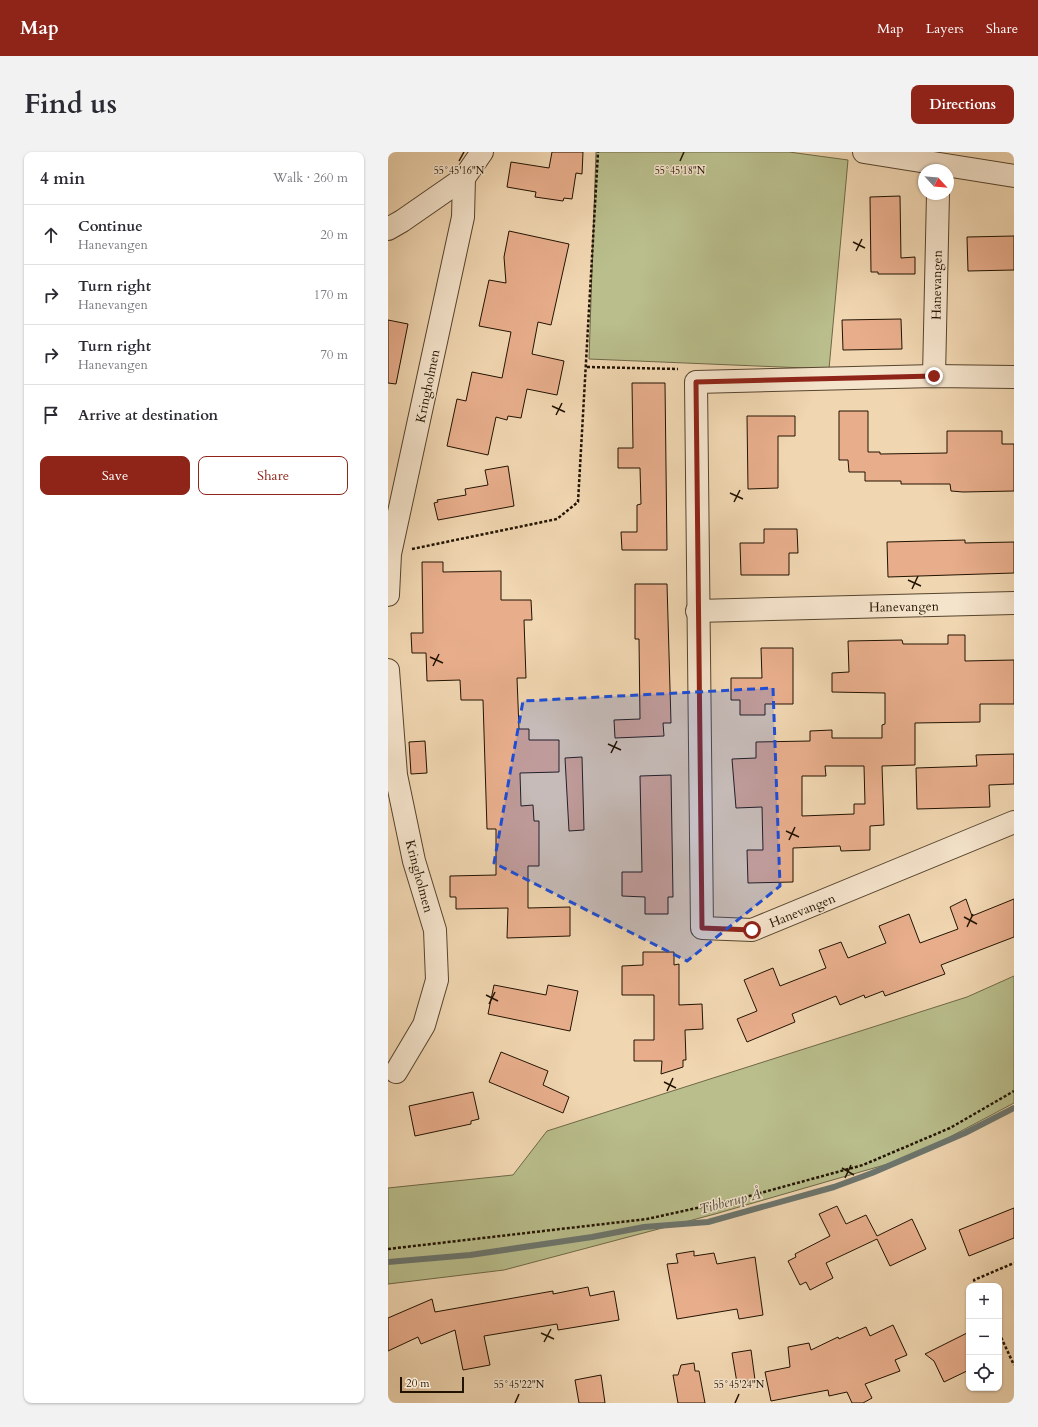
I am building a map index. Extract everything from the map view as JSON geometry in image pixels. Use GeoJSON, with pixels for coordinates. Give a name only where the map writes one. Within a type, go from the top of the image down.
{"type":"FeatureCollection","features":[{"type":"Feature","properties":{"kind":"street"},"geometry":{"type":"LineString","coordinates":[[388,229],[464,178],[482,152]]}},
{"type":"Feature","properties":{"kind":"street"},"geometry":{"type":"LineString","coordinates":[[864,152],[940,162],[1014,176]]}},
{"type":"Feature","properties":{"kind":"street","name":"Kringholmen"},"geometry":{"type":"LineString","coordinates":[[388,595],[390,554],[463,217],[464,178]]}},
{"type":"Feature","properties":{"kind":"street","name":"Hanevangen"},"geometry":{"type":"LineString","coordinates":[[934,376],[938,200]]}},
{"type":"Feature","properties":{"kind":"street"},"geometry":{"type":"LineString","coordinates":[[696,382],[934,376],[1014,377]]}},
{"type":"Feature","properties":{"kind":"street","name":"Hanevangen"},"geometry":{"type":"LineString","coordinates":[[696,382],[697,611],[702,928],[752,930],[1014,822]]}},
{"type":"Feature","properties":{"kind":"street","name":"Hanevangen"},"geometry":{"type":"LineString","coordinates":[[697,611],[1014,603]]}},
{"type":"Feature","properties":{"kind":"street","name":"Kringholmen"},"geometry":{"type":"LineString","coordinates":[[388,670],[396,775],[414,861],[435,930],[437,980],[424,1026],[396,1072]]}},
{"type":"Feature","properties":{"kind":"path"},"geometry":{"type":"LineString","coordinates":[[390,554],[557,519],[578,502],[587,367],[587,318],[598,152]]}},
{"type":"Feature","properties":{"kind":"path"},"geometry":{"type":"LineString","coordinates":[[587,367],[692,369],[696,382]]}},
{"type":"Feature","properties":{"kind":"path"},"geometry":{"type":"LineString","coordinates":[[388,1249],[647,1219],[742,1198],[864,1165],[950,1128],[1014,1091]]}},
{"type":"Feature","properties":{"kind":"path"},"geometry":{"type":"LineString","coordinates":[[976,1283],[974,1280],[1014,1263]]}},
{"type":"Feature","properties":{"kind":"path"},"geometry":{"type":"LineString","coordinates":[[1002,1339],[1014,1365]]}},
{"type":"Feature","properties":{"kind":"highlighted area"},"geometry":{"type":"Polygon","coordinates":[[[773,688],[780,886],[687,961],[494,863],[523,701],[773,688]]]}},
{"type":"Feature","properties":{"kind":"green space"},"geometry":{"type":"Polygon","coordinates":[[[596,152],[789,152],[848,160],[829,369],[589,359],[596,152]]]}},
{"type":"Feature","properties":{"kind":"green space"},"geometry":{"type":"Polygon","coordinates":[[[1014,976],[1014,1103],[912,1157],[715,1214],[504,1270],[388,1284],[388,1188],[513,1175],[547,1131],[967,997],[1014,976]]]}},
{"type":"Feature","properties":{"kind":"building"},"geometry":{"type":"Polygon","coordinates":[[[552,152],[583,152],[582,174],[576,173],[572,199],[564,198],[563,201],[535,197],[536,192],[507,187],[511,162],[549,168],[552,152]]]}},
{"type":"Feature","properties":{"kind":"building"},"geometry":{"type":"Polygon","coordinates":[[[900,196],[901,258],[915,257],[915,274],[878,274],[878,272],[871,272],[870,197],[900,196]]]}},
{"type":"Feature","properties":{"kind":"building"},"geometry":{"type":"Polygon","coordinates":[[[509,231],[569,244],[551,325],[538,322],[532,354],[564,361],[557,395],[527,389],[521,418],[508,416],[507,420],[496,417],[488,455],[447,446],[457,399],[466,401],[472,372],[502,378],[511,332],[479,326],[489,280],[506,283],[504,257],[509,231]]]}},
{"type":"Feature","properties":{"kind":"building"},"geometry":{"type":"Polygon","coordinates":[[[1014,236],[1014,270],[968,271],[967,237],[1014,236]]]}},
{"type":"Feature","properties":{"kind":"building"},"geometry":{"type":"Polygon","coordinates":[[[901,319],[902,349],[843,350],[842,320],[901,319]]]}},
{"type":"Feature","properties":{"kind":"building"},"geometry":{"type":"Polygon","coordinates":[[[388,320],[408,324],[396,384],[388,383],[388,320]]]}},
{"type":"Feature","properties":{"kind":"building"},"geometry":{"type":"Polygon","coordinates":[[[632,383],[665,383],[667,550],[622,550],[621,532],[637,532],[637,505],[641,504],[640,468],[618,468],[618,448],[633,448],[632,383]]]}},
{"type":"Feature","properties":{"kind":"building"},"geometry":{"type":"Polygon","coordinates":[[[839,411],[868,411],[868,452],[880,452],[880,454],[947,453],[947,431],[1002,431],[1002,444],[1014,444],[1014,491],[963,492],[951,491],[950,484],[901,484],[901,481],[865,481],[865,472],[849,472],[848,460],[839,460],[839,411]]]}},
{"type":"Feature","properties":{"kind":"building"},"geometry":{"type":"Polygon","coordinates":[[[747,416],[795,416],[795,436],[778,436],[778,488],[748,489],[747,416]]]}},
{"type":"Feature","properties":{"kind":"building"},"geometry":{"type":"Polygon","coordinates":[[[508,466],[514,506],[438,520],[434,503],[438,502],[437,500],[466,495],[465,489],[488,485],[485,470],[508,466]]]}},
{"type":"Feature","properties":{"kind":"building"},"geometry":{"type":"Polygon","coordinates":[[[764,529],[797,529],[798,553],[789,553],[789,575],[741,575],[740,543],[764,543],[764,529]]]}},
{"type":"Feature","properties":{"kind":"building"},"geometry":{"type":"Polygon","coordinates":[[[965,540],[965,543],[1014,542],[1014,573],[888,577],[887,542],[965,540]]]}},
{"type":"Feature","properties":{"kind":"building"},"geometry":{"type":"Polygon","coordinates":[[[422,562],[443,562],[443,572],[501,571],[501,600],[531,600],[532,620],[524,620],[526,678],[517,678],[519,729],[529,729],[529,740],[559,740],[559,772],[520,773],[521,806],[533,805],[534,821],[539,821],[539,866],[528,866],[528,908],[570,907],[570,936],[507,938],[508,908],[456,909],[456,897],[450,897],[450,876],[496,875],[496,829],[487,829],[483,700],[461,700],[460,680],[427,681],[426,653],[412,653],[411,633],[423,633],[422,562]]]}},
{"type":"Feature","properties":{"kind":"building"},"geometry":{"type":"Polygon","coordinates":[[[635,584],[667,584],[671,723],[663,723],[664,736],[615,738],[614,720],[640,719],[639,639],[635,639],[635,584]]]}},
{"type":"Feature","properties":{"kind":"building"},"geometry":{"type":"Polygon","coordinates":[[[948,635],[965,635],[965,661],[1014,660],[1014,704],[980,704],[980,722],[915,723],[915,765],[882,766],[884,825],[870,826],[870,850],[841,851],[840,846],[793,848],[793,882],[748,883],[747,850],[763,850],[762,807],[736,808],[732,759],[756,758],[756,742],[810,741],[810,731],[832,730],[832,738],[882,738],[882,725],[885,724],[885,693],[832,692],[832,673],[849,672],[848,641],[902,640],[903,644],[948,644],[948,635]],[[825,766],[826,776],[802,776],[802,816],[854,814],[854,804],[865,804],[864,766],[825,766]]]}},
{"type":"Feature","properties":{"kind":"building"},"geometry":{"type":"Polygon","coordinates":[[[761,648],[793,648],[793,704],[765,704],[765,715],[740,715],[740,700],[731,700],[731,678],[762,678],[761,648]]]}},
{"type":"Feature","properties":{"kind":"building"},"geometry":{"type":"Polygon","coordinates":[[[425,741],[427,773],[411,774],[409,742],[425,741]]]}},
{"type":"Feature","properties":{"kind":"building"},"geometry":{"type":"Polygon","coordinates":[[[1014,754],[1014,784],[989,785],[990,807],[917,809],[916,768],[977,766],[976,755],[1014,754]]]}},
{"type":"Feature","properties":{"kind":"building"},"geometry":{"type":"Polygon","coordinates":[[[582,757],[584,830],[569,831],[565,758],[582,757]]]}},
{"type":"Feature","properties":{"kind":"building"},"geometry":{"type":"Polygon","coordinates":[[[671,775],[673,897],[668,897],[668,914],[645,914],[645,897],[622,896],[622,872],[642,872],[640,776],[671,775]]]}},
{"type":"Feature","properties":{"kind":"building"},"geometry":{"type":"Polygon","coordinates":[[[966,899],[972,916],[1014,899],[1014,937],[941,965],[945,974],[885,996],[883,991],[865,998],[864,995],[840,1005],[836,996],[792,1014],[795,1022],[747,1042],[737,1019],[757,1011],[744,980],[773,968],[780,986],[826,968],[819,950],[841,942],[848,958],[886,943],[879,926],[909,914],[920,943],[958,929],[950,907],[966,899]]]}},
{"type":"Feature","properties":{"kind":"building"},"geometry":{"type":"Polygon","coordinates":[[[643,952],[674,952],[674,965],[679,964],[679,1005],[702,1004],[703,1029],[685,1030],[686,1060],[683,1060],[683,1067],[661,1074],[662,1061],[634,1061],[634,1040],[654,1040],[654,995],[622,995],[622,966],[643,965],[643,952]]]}},
{"type":"Feature","properties":{"kind":"building"},"geometry":{"type":"Polygon","coordinates":[[[494,985],[546,995],[548,985],[578,991],[570,1031],[488,1014],[494,985]]]}},
{"type":"Feature","properties":{"kind":"building"},"geometry":{"type":"Polygon","coordinates":[[[501,1052],[548,1071],[543,1085],[569,1097],[563,1113],[489,1082],[501,1052]]]}},
{"type":"Feature","properties":{"kind":"building"},"geometry":{"type":"Polygon","coordinates":[[[473,1092],[479,1119],[471,1121],[471,1124],[415,1136],[409,1106],[473,1092]]]}},
{"type":"Feature","properties":{"kind":"building"},"geometry":{"type":"Polygon","coordinates":[[[837,1206],[846,1224],[866,1215],[877,1236],[912,1219],[926,1249],[890,1266],[877,1239],[826,1263],[833,1278],[810,1290],[806,1282],[800,1285],[788,1261],[796,1257],[795,1254],[830,1236],[819,1214],[837,1206]]]}},
{"type":"Feature","properties":{"kind":"building"},"geometry":{"type":"Polygon","coordinates":[[[1014,1208],[1014,1238],[969,1256],[959,1230],[1014,1208]]]}},
{"type":"Feature","properties":{"kind":"building"},"geometry":{"type":"Polygon","coordinates":[[[694,1251],[694,1256],[714,1253],[717,1264],[755,1257],[763,1315],[739,1319],[737,1309],[677,1319],[667,1264],[678,1263],[676,1254],[694,1251]]]}},
{"type":"Feature","properties":{"kind":"building"},"geometry":{"type":"Polygon","coordinates":[[[588,1287],[590,1296],[614,1291],[619,1320],[558,1330],[557,1324],[484,1336],[490,1365],[463,1370],[455,1330],[421,1344],[418,1337],[388,1351],[388,1318],[432,1299],[435,1312],[553,1291],[553,1294],[588,1287]]]}},
{"type":"Feature","properties":{"kind":"building"},"geometry":{"type":"Polygon","coordinates":[[[893,1325],[907,1355],[895,1360],[900,1371],[865,1384],[872,1398],[863,1403],[852,1403],[847,1392],[829,1396],[828,1390],[771,1401],[765,1372],[790,1367],[788,1347],[809,1343],[811,1350],[838,1337],[839,1339],[866,1327],[870,1336],[893,1325]]]}},
{"type":"Feature","properties":{"kind":"building"},"geometry":{"type":"Polygon","coordinates":[[[966,1334],[966,1371],[944,1382],[934,1361],[925,1354],[966,1334]]]}},
{"type":"Feature","properties":{"kind":"building"},"geometry":{"type":"Polygon","coordinates":[[[751,1350],[755,1380],[737,1383],[732,1353],[751,1350]]]}},
{"type":"Feature","properties":{"kind":"building"},"geometry":{"type":"Polygon","coordinates":[[[694,1363],[695,1371],[699,1371],[705,1403],[678,1403],[673,1375],[678,1375],[681,1365],[694,1363]]]}},
{"type":"Feature","properties":{"kind":"building"},"geometry":{"type":"Polygon","coordinates":[[[601,1375],[605,1403],[579,1403],[575,1380],[601,1375]]]}},
{"type":"Feature","properties":{"kind":"waterway","name":"Tibberup Å"},"geometry":{"type":"LineString","coordinates":[[388,1262],[470,1255],[592,1237],[644,1227],[708,1222],[834,1187],[872,1173],[965,1133],[1014,1108]]}},
{"type":"Feature","properties":{"kind":"route"},"geometry":{"type":"LineString","coordinates":[[752,930],[702,928],[697,611],[696,382],[934,376]]}}]}
